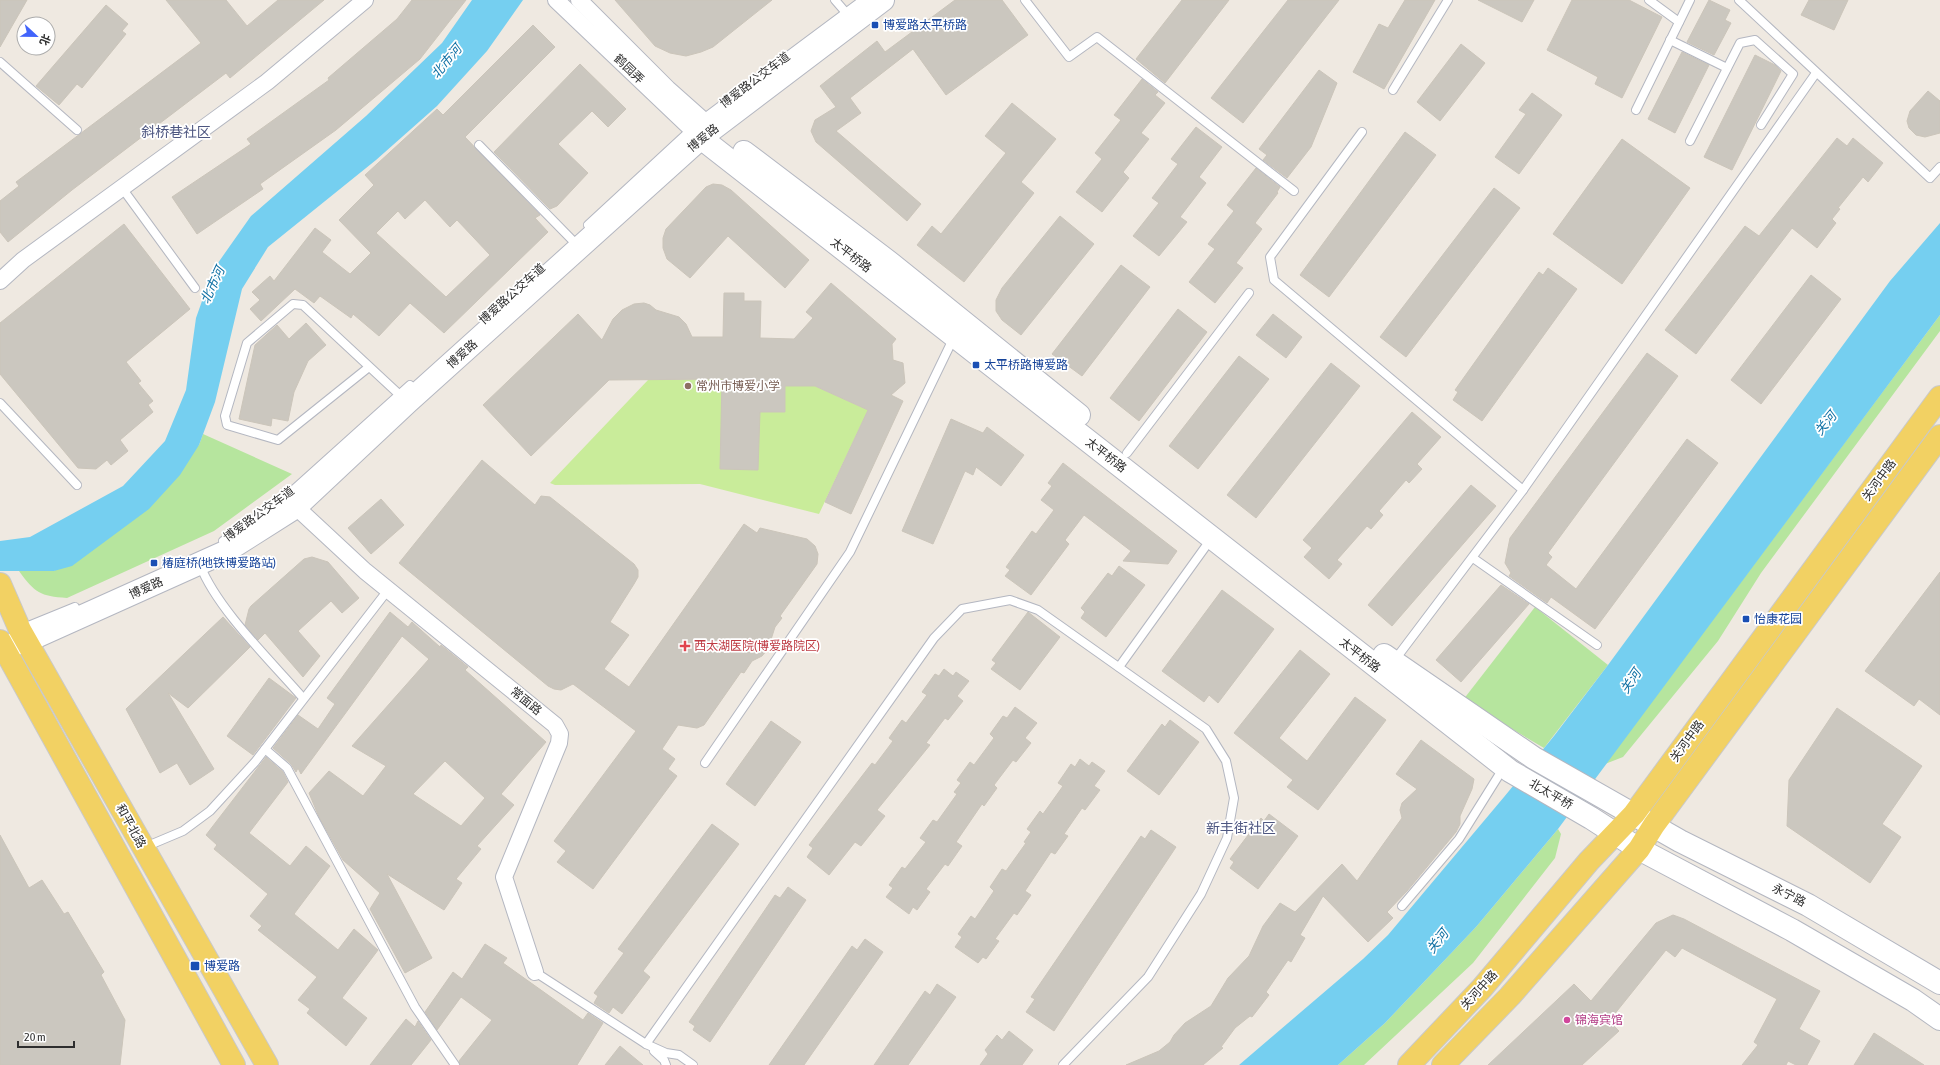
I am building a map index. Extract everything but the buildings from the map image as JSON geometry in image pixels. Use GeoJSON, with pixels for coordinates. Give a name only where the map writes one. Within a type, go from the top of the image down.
{"type":"FeatureCollection","features":[{"type":"Feature","properties":{"kind":"main road","name":"博爱路"},"geometry":{"type":"LineString","coordinates":[[8,641],[199,564],[225,552],[296,507],[404,398],[576,239],[702,129],[850,17],[883,0]]}},
{"type":"Feature","properties":{"kind":"main road","name":"太平桥路"},"geometry":{"type":"LineString","coordinates":[[702,129],[954,336],[1507,768]]}},
{"type":"Feature","properties":{"kind":"main road","name":"北太平桥"},"geometry":{"type":"LineString","coordinates":[[702,129],[889,262],[1127,453],[1393,662],[1528,754],[1634,814]]}},
{"type":"Feature","properties":{"kind":"main road","name":"关河中路"},"geometry":{"type":"LineString","coordinates":[[1409,1065],[1482,988],[1589,861],[1634,814],[1940,397]]}},
{"type":"Feature","properties":{"kind":"main road","name":"关河中路"},"geometry":{"type":"LineString","coordinates":[[1443,1065],[1510,996],[1639,849],[1654,826],[1940,436]]}},
{"type":"Feature","properties":{"kind":"main road","name":"和平北路"},"geometry":{"type":"LineString","coordinates":[[0,584],[8,641],[234,1065]]}},
{"type":"Feature","properties":{"kind":"main road","name":"和平北路"},"geometry":{"type":"LineString","coordinates":[[8,641],[143,848],[267,1065]]}},
{"type":"Feature","properties":{"kind":"main road","name":"北太平桥"},"geometry":{"type":"LineString","coordinates":[[1507,768],[1615,833]]}},
{"type":"Feature","properties":{"kind":"main road","name":"永宁路"},"geometry":{"type":"LineString","coordinates":[[1634,814],[1680,842],[1808,905],[1940,983]]}},
{"type":"Feature","properties":{"kind":"main road"},"geometry":{"type":"LineString","coordinates":[[1615,833],[1639,849],[1792,930],[1913,1000],[1940,1019]]}},
{"type":"Feature","properties":{"kind":"street"},"geometry":{"type":"LineString","coordinates":[[0,281],[23,260],[267,82],[365,0]]}},
{"type":"Feature","properties":{"kind":"street","name":"鹤园弄"},"geometry":{"type":"LineString","coordinates":[[556,0],[702,129]]}},
{"type":"Feature","properties":{"kind":"street","name":"鹤园弄"},"geometry":{"type":"LineString","coordinates":[[578,0],[668,88],[702,129]]}},
{"type":"Feature","properties":{"kind":"street","name":"常面路"},"geometry":{"type":"LineString","coordinates":[[296,507],[365,571],[556,725],[560,734],[558,743],[504,877],[535,972]]}},
{"type":"Feature","properties":{"kind":"lane"},"geometry":{"type":"LineString","coordinates":[[834,0],[850,17],[863,0]]}},
{"type":"Feature","properties":{"kind":"lane"},"geometry":{"type":"LineString","coordinates":[[1025,0],[1069,57],[1097,37],[1294,191]]}},
{"type":"Feature","properties":{"kind":"lane"},"geometry":{"type":"LineString","coordinates":[[1393,90],[1448,0]]}},
{"type":"Feature","properties":{"kind":"lane"},"geometry":{"type":"LineString","coordinates":[[1650,0],[1679,22]]}},
{"type":"Feature","properties":{"kind":"lane"},"geometry":{"type":"LineString","coordinates":[[1636,110],[1690,0]]}},
{"type":"Feature","properties":{"kind":"lane"},"geometry":{"type":"LineString","coordinates":[[1739,0],[1930,178],[1940,167]]}},
{"type":"Feature","properties":{"kind":"lane"},"geometry":{"type":"LineString","coordinates":[[1670,40],[1727,68]]}},
{"type":"Feature","properties":{"kind":"lane"},"geometry":{"type":"LineString","coordinates":[[1690,141],[1740,43],[1755,40],[1793,74],[1761,125]]}},
{"type":"Feature","properties":{"kind":"lane"},"geometry":{"type":"LineString","coordinates":[[0,62],[78,130]]}},
{"type":"Feature","properties":{"kind":"lane"},"geometry":{"type":"LineString","coordinates":[[1393,662],[1523,490],[1816,73]]}},
{"type":"Feature","properties":{"kind":"lane"},"geometry":{"type":"LineString","coordinates":[[1362,132],[1270,257],[1274,280],[1523,490]]}},
{"type":"Feature","properties":{"kind":"lane"},"geometry":{"type":"LineString","coordinates":[[479,145],[576,239]]}},
{"type":"Feature","properties":{"kind":"lane"},"geometry":{"type":"LineString","coordinates":[[122,188],[195,288]]}},
{"type":"Feature","properties":{"kind":"lane"},"geometry":{"type":"LineString","coordinates":[[1127,453],[1249,292]]}},
{"type":"Feature","properties":{"kind":"lane"},"geometry":{"type":"LineString","coordinates":[[370,366],[278,440],[227,425],[225,416],[247,343],[292,304],[303,305],[370,366],[404,398]]}},
{"type":"Feature","properties":{"kind":"lane"},"geometry":{"type":"LineString","coordinates":[[705,763],[850,552],[954,336]]}},
{"type":"Feature","properties":{"kind":"lane","name":"博爱路公交车道"},"geometry":{"type":"LineString","coordinates":[[219,544],[280,502],[404,398],[418,378]]}},
{"type":"Feature","properties":{"kind":"lane"},"geometry":{"type":"LineString","coordinates":[[0,403],[77,485]]}},
{"type":"Feature","properties":{"kind":"lane"},"geometry":{"type":"LineString","coordinates":[[1119,667],[1211,538]]}},
{"type":"Feature","properties":{"kind":"lane"},"geometry":{"type":"LineString","coordinates":[[1473,558],[1597,645]]}},
{"type":"Feature","properties":{"kind":"lane"},"geometry":{"type":"LineString","coordinates":[[199,564],[206,581],[234,618],[303,698]]}},
{"type":"Feature","properties":{"kind":"lane"},"geometry":{"type":"LineString","coordinates":[[143,848],[183,831],[210,811],[265,749],[388,590]]}},
{"type":"Feature","properties":{"kind":"lane"},"geometry":{"type":"LineString","coordinates":[[646,1044],[934,638],[962,609],[1010,600],[1038,610],[1206,729],[1226,761],[1234,798],[1227,838],[1201,894],[1177,932],[1148,977],[1064,1065]]}},
{"type":"Feature","properties":{"kind":"lane"},"geometry":{"type":"LineString","coordinates":[[8,641],[83,604]]}},
{"type":"Feature","properties":{"kind":"lane"},"geometry":{"type":"LineString","coordinates":[[265,749],[286,768],[415,1006],[455,1065]]}},
{"type":"Feature","properties":{"kind":"lane"},"geometry":{"type":"LineString","coordinates":[[1402,906],[1459,839],[1507,768]]}},
{"type":"Feature","properties":{"kind":"lane"},"geometry":{"type":"LineString","coordinates":[[535,972],[646,1044],[666,1054],[679,1055],[693,1065]]}},
{"type":"Feature","properties":{"kind":"lane"},"geometry":{"type":"LineString","coordinates":[[646,1044],[664,1060],[666,1065]]}},
{"type":"Feature","properties":{"kind":"green space"},"geometry":{"type":"Polygon","coordinates":[[[1940,315],[1940,331],[1761,573],[1718,641],[1623,757],[1605,764],[1940,315]]]}},
{"type":"Feature","properties":{"kind":"green space"},"geometry":{"type":"Polygon","coordinates":[[[723,379],[723,385],[815,386],[868,410],[819,514],[700,484],[555,485],[550,483],[648,380],[723,379]]]}},
{"type":"Feature","properties":{"kind":"green space"},"geometry":{"type":"Polygon","coordinates":[[[203,434],[292,474],[214,531],[67,598],[44,594],[34,589],[29,584],[19,571],[54,571],[199,445],[203,434]]]}},
{"type":"Feature","properties":{"kind":"green space"},"geometry":{"type":"Polygon","coordinates":[[[1535,607],[1608,665],[1544,748],[1463,700],[1535,607]]]}},
{"type":"Feature","properties":{"kind":"green space"},"geometry":{"type":"Polygon","coordinates":[[[1558,829],[1561,834],[1555,858],[1473,963],[1364,1065],[1338,1065],[1385,1023],[1476,927],[1558,829]]]}},
{"type":"Feature","properties":{"kind":"water","name":"北市河"},"geometry":{"type":"Polygon","coordinates":[[[472,0],[523,0],[487,51],[437,106],[376,160],[268,247],[242,289],[215,402],[199,445],[180,475],[149,509],[72,566],[54,571],[0,571],[0,541],[30,537],[123,486],[165,441],[186,390],[196,318],[213,270],[251,216],[366,116],[442,43],[472,0]]]}},
{"type":"Feature","properties":{"kind":"water","name":"关河"},"geometry":{"type":"Polygon","coordinates":[[[1940,223],[1940,315],[1558,829],[1476,927],[1385,1023],[1338,1065],[1239,1065],[1363,959],[1388,935],[1504,797],[1554,736],[1608,665],[1890,281],[1940,223]]]}},
{"type":"Feature","properties":{"kind":"place","name":"博爱路太平桥路"},"geometry":{"type":"Point","coordinates":[875,25]}},
{"type":"Feature","properties":{"kind":"place","name":"太平桥路博爱路"},"geometry":{"type":"Point","coordinates":[976,365]}},
{"type":"Feature","properties":{"kind":"place","name":"常州市博爱小学"},"geometry":{"type":"Point","coordinates":[688,386]}},
{"type":"Feature","properties":{"kind":"place","name":"椿庭桥(地铁博爱路站)"},"geometry":{"type":"Point","coordinates":[154,563]}},
{"type":"Feature","properties":{"kind":"place","name":"怡康花园"},"geometry":{"type":"Point","coordinates":[1746,619]}},
{"type":"Feature","properties":{"kind":"place","name":"西太湖医院(博爱路院区)"},"geometry":{"type":"Point","coordinates":[685,646]}},
{"type":"Feature","properties":{"kind":"place","name":"博爱路"},"geometry":{"type":"Point","coordinates":[195,966]}},
{"type":"Feature","properties":{"kind":"place","name":"锦海宾馆"},"geometry":{"type":"Point","coordinates":[1567,1020]}},
{"type":"Feature","properties":{"kind":"district","name":"斜桥巷社区"},"geometry":{"type":"Point","coordinates":[176,132]}},
{"type":"Feature","properties":{"kind":"district","name":"新丰街社区"},"geometry":{"type":"Point","coordinates":[1241,828]}}]}
